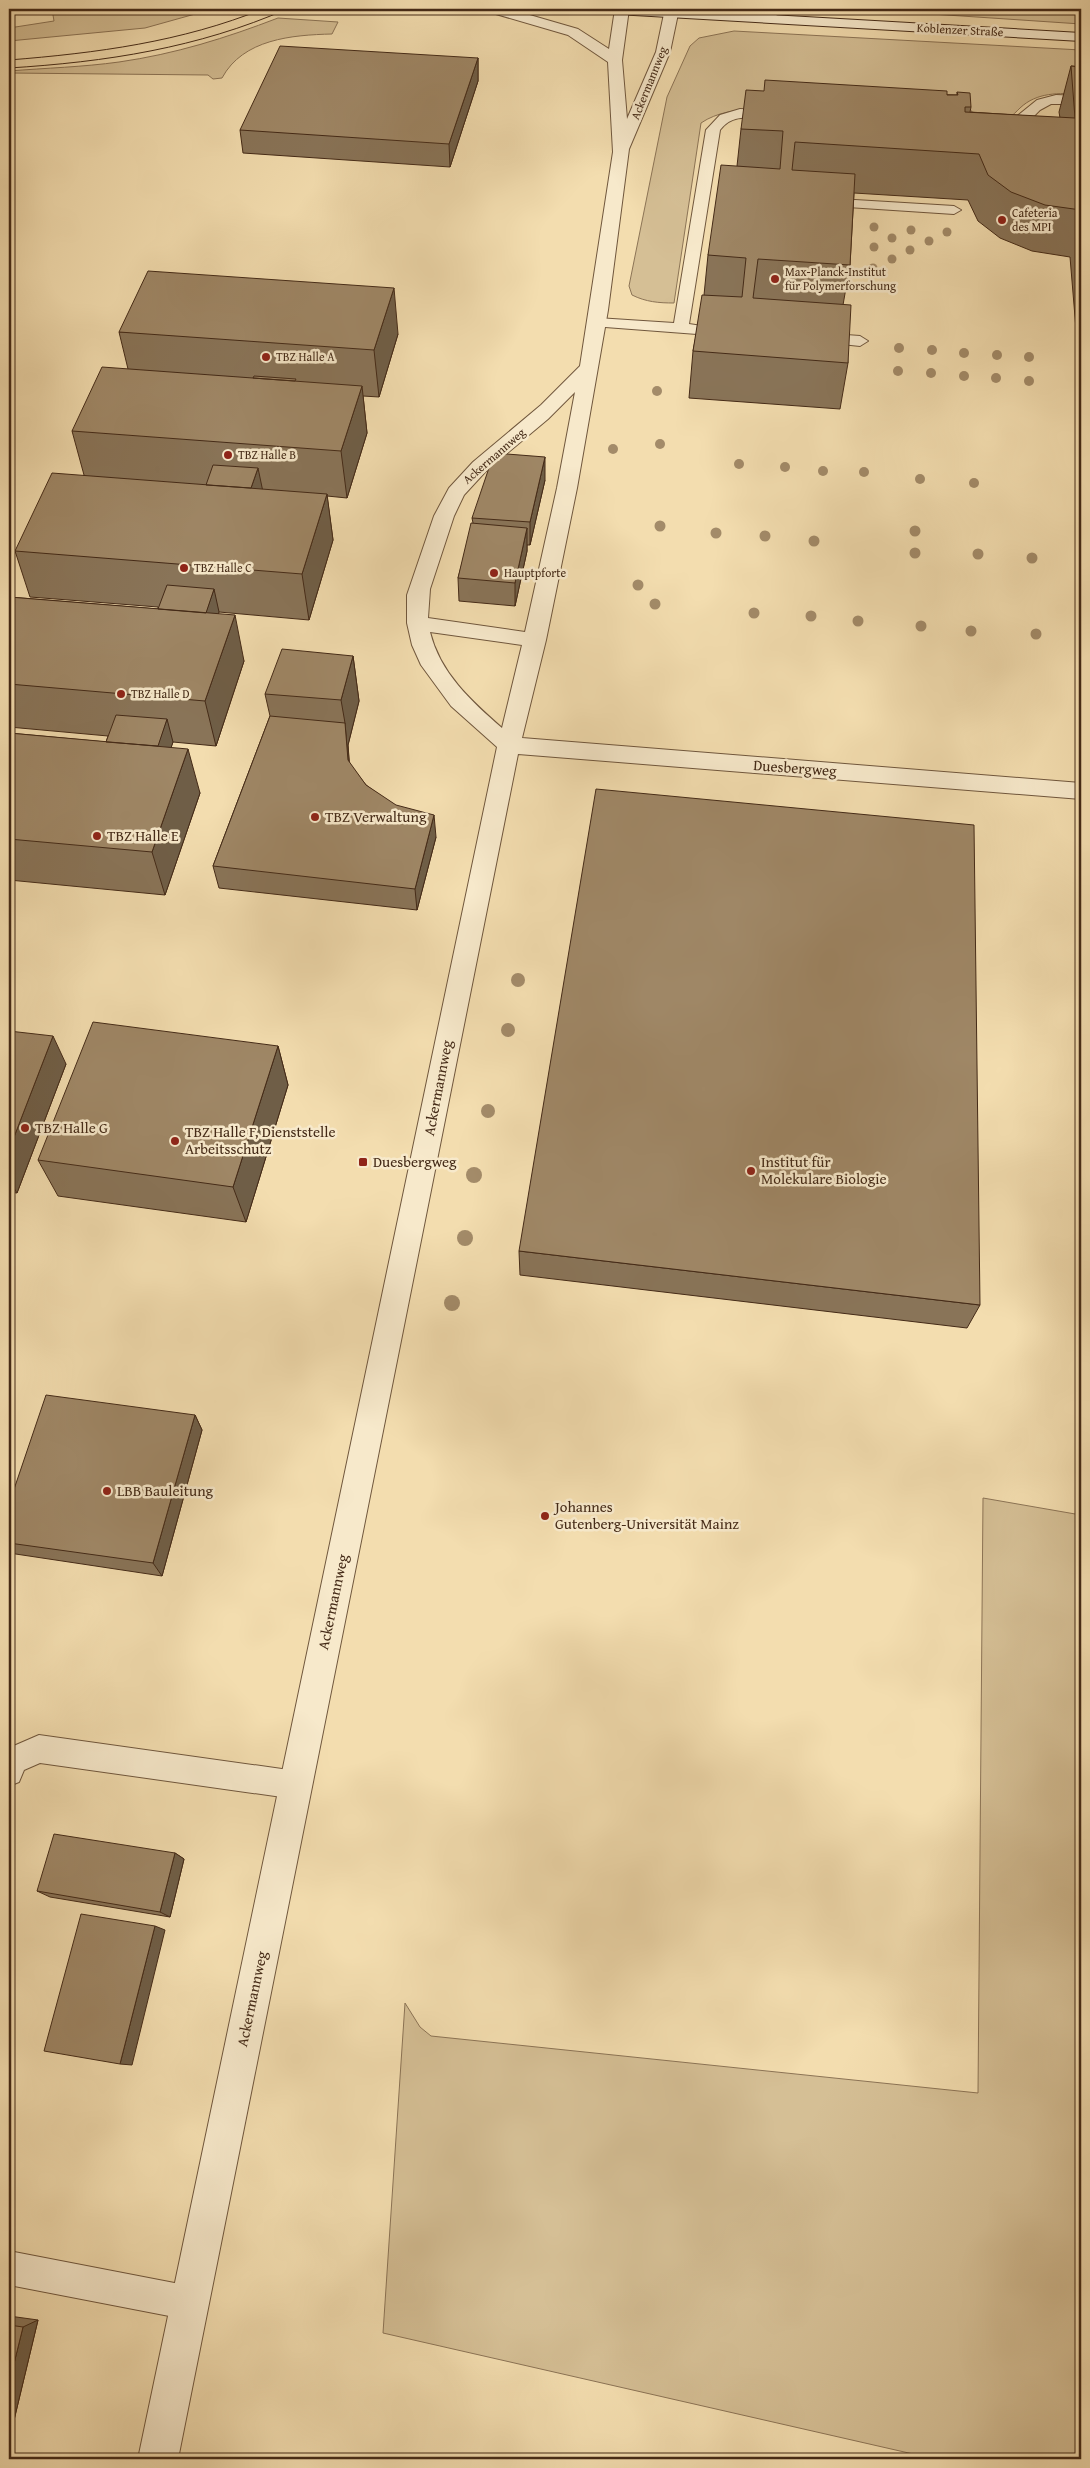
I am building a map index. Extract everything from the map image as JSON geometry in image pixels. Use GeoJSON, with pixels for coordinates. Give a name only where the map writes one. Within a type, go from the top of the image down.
{"type":"FeatureCollection","features":[{"type":"Feature","properties":{"kind":"street"},"geometry":{"type":"LineString","coordinates":[[494,9],[573,32],[615,60]]}},
{"type":"Feature","properties":{"kind":"street","name":"Koblenzer Straße"},"geometry":{"type":"LineString","coordinates":[[599,9],[672,11],[1081,37]]}},
{"type":"Feature","properties":{"kind":"street","name":"Ackermannweg"},"geometry":{"type":"LineString","coordinates":[[158,2459],[508,746],[535,640],[580,426],[597,323],[621,152],[615,60],[622,9]]}},
{"type":"Feature","properties":{"kind":"street"},"geometry":{"type":"LineString","coordinates":[[746,9],[772,18]]}},
{"type":"Feature","properties":{"kind":"street","name":"Ackermannweg"},"geometry":{"type":"LineString","coordinates":[[621,152],[663,52],[672,11]]}},
{"type":"Feature","properties":{"kind":"street","name":"Ackermannweg"},"geometry":{"type":"LineString","coordinates":[[508,746],[454,698],[426,654],[417,623],[417,600],[450,498],[470,476],[542,414],[589,367]]}},
{"type":"Feature","properties":{"kind":"street"},"geometry":{"type":"LineString","coordinates":[[417,623],[535,640]]}},
{"type":"Feature","properties":{"kind":"street","name":"Duesbergweg"},"geometry":{"type":"LineString","coordinates":[[508,746],[1081,791]]}},
{"type":"Feature","properties":{"kind":"lane"},"geometry":{"type":"LineString","coordinates":[[981,126],[1013,126],[1022,122],[1043,102],[1059,98],[1081,100]]}},
{"type":"Feature","properties":{"kind":"lane"},"geometry":{"type":"LineString","coordinates":[[681,328],[713,130],[718,120],[726,116],[746,113],[785,115]]}},
{"type":"Feature","properties":{"kind":"lane"},"geometry":{"type":"LineString","coordinates":[[703,194],[721,196]]}},
{"type":"Feature","properties":{"kind":"lane"},"geometry":{"type":"LineString","coordinates":[[807,201],[954,210]]}},
{"type":"Feature","properties":{"kind":"lane"},"geometry":{"type":"LineString","coordinates":[[597,323],[710,330]]}},
{"type":"Feature","properties":{"kind":"lane"},"geometry":{"type":"LineString","coordinates":[[799,337],[860,341]]}},
{"type":"Feature","properties":{"kind":"lane"},"geometry":{"type":"LineString","coordinates":[[10,1764],[39,1749],[296,1785]]}},
{"type":"Feature","properties":{"kind":"lane"},"geometry":{"type":"LineString","coordinates":[[9,2268],[190,2303]]}},
{"type":"Feature","properties":{"kind":"shaded area"},"geometry":{"type":"Polygon","coordinates":[[[52,9],[213,9],[145,28],[9,41],[9,28],[54,21],[52,9]]]}},
{"type":"Feature","properties":{"kind":"shaded area"},"geometry":{"type":"Polygon","coordinates":[[[857,9],[1081,9],[1081,24],[857,9]]]}},
{"type":"Feature","properties":{"kind":"shaded area"},"geometry":{"type":"Polygon","coordinates":[[[278,18],[338,22],[332,34],[285,38],[255,47],[231,65],[222,78],[213,79],[208,75],[9,73],[9,71],[105,64],[160,55],[220,39],[278,18]]]}},
{"type":"Feature","properties":{"kind":"shaded area"},"geometry":{"type":"Polygon","coordinates":[[[734,31],[1081,50],[1081,94],[1041,96],[1027,103],[1008,119],[977,118],[969,108],[756,108],[727,112],[707,119],[701,123],[674,303],[642,299],[632,295],[629,286],[667,97],[690,46],[699,38],[734,31]]]}},
{"type":"Feature","properties":{"kind":"shaded area"},"geometry":{"type":"Polygon","coordinates":[[[983,1498],[1081,1515],[1081,2459],[935,2459],[383,2333],[405,2003],[420,2027],[431,2036],[978,2093],[983,1498]]]}},
{"type":"Feature","properties":{"kind":"building"},"geometry":{"type":"Polygon","coordinates":[[[280,46],[478,58],[449,144],[240,130],[280,46]]]}},
{"type":"Feature","properties":{"kind":"building"},"geometry":{"type":"Polygon","coordinates":[[[1071,66],[1081,67],[1081,210],[1045,205],[1011,192],[988,175],[979,154],[795,142],[792,170],[855,174],[850,265],[758,259],[753,298],[851,305],[848,363],[693,351],[702,295],[742,297],[746,258],[708,255],[721,165],[780,169],[783,131],[741,129],[746,90],[764,91],[765,80],[947,91],[947,95],[958,95],[957,92],[970,93],[971,107],[965,107],[965,112],[1075,118],[1071,66]]]}},
{"type":"Feature","properties":{"kind":"building"},"geometry":{"type":"Polygon","coordinates":[[[148,271],[394,288],[374,350],[119,332],[148,271]]]}},
{"type":"Feature","properties":{"kind":"building"},"geometry":{"type":"Polygon","coordinates":[[[102,367],[362,386],[341,451],[72,431],[102,367]]]}},
{"type":"Feature","properties":{"kind":"building"},"geometry":{"type":"Polygon","coordinates":[[[254,376],[296,379],[295,381],[253,378],[254,376]]]}},
{"type":"Feature","properties":{"kind":"building"},"geometry":{"type":"Polygon","coordinates":[[[494,453],[545,457],[530,522],[472,518],[494,453]]]}},
{"type":"Feature","properties":{"kind":"building"},"geometry":{"type":"Polygon","coordinates":[[[213,465],[258,468],[251,488],[206,485],[213,465]]]}},
{"type":"Feature","properties":{"kind":"building"},"geometry":{"type":"Polygon","coordinates":[[[52,473],[327,494],[302,574],[15,551],[52,473]]]}},
{"type":"Feature","properties":{"kind":"building"},"geometry":{"type":"Polygon","coordinates":[[[471,523],[527,528],[515,583],[458,578],[471,523]]]}},
{"type":"Feature","properties":{"kind":"building"},"geometry":{"type":"Polygon","coordinates":[[[167,585],[214,589],[206,613],[158,609],[167,585]]]}},
{"type":"Feature","properties":{"kind":"building"},"geometry":{"type":"Polygon","coordinates":[[[9,597],[235,615],[205,701],[9,684],[9,597]]]}},
{"type":"Feature","properties":{"kind":"building"},"geometry":{"type":"Polygon","coordinates":[[[282,649],[353,656],[341,700],[265,694],[282,649]]]}},
{"type":"Feature","properties":{"kind":"building"},"geometry":{"type":"Polygon","coordinates":[[[116,715],[167,719],[158,746],[106,742],[116,715]]]}},
{"type":"Feature","properties":{"kind":"building","name":"TBZ Verwaltung"},"geometry":{"type":"Polygon","coordinates":[[[270,716],[345,723],[348,760],[366,785],[396,805],[434,815],[415,889],[213,866],[270,716]]]}},
{"type":"Feature","properties":{"kind":"building"},"geometry":{"type":"Polygon","coordinates":[[[9,733],[188,749],[152,852],[9,839],[9,733]]]}},
{"type":"Feature","properties":{"kind":"building","name":"Institut für Molekulare Biologie"},"geometry":{"type":"Polygon","coordinates":[[[596,789],[974,825],[980,1305],[519,1251],[596,789]]]}},
{"type":"Feature","properties":{"kind":"building","name":"TBZ Halle F, Dienststelle Arbeitsschutz"},"geometry":{"type":"Polygon","coordinates":[[[93,1022],[278,1046],[233,1187],[38,1160],[93,1022]]]}},
{"type":"Feature","properties":{"kind":"building"},"geometry":{"type":"Polygon","coordinates":[[[9,1031],[53,1036],[9,1150],[9,1031]]]}},
{"type":"Feature","properties":{"kind":"building","name":"LBB Bauleitung"},"geometry":{"type":"Polygon","coordinates":[[[46,1395],[195,1415],[153,1563],[9,1543],[9,1504],[46,1395]]]}},
{"type":"Feature","properties":{"kind":"building"},"geometry":{"type":"Polygon","coordinates":[[[54,1834],[175,1853],[160,1912],[37,1891],[54,1834]]]}},
{"type":"Feature","properties":{"kind":"building"},"geometry":{"type":"Polygon","coordinates":[[[81,1914],[155,1926],[120,2064],[44,2051],[81,1914]]]}},
{"type":"Feature","properties":{"kind":"building"},"geometry":{"type":"Polygon","coordinates":[[[9,2325],[23,2327],[9,2384],[9,2325]]]}},
{"type":"Feature","properties":{"kind":"tram line"},"geometry":{"type":"LineString","coordinates":[[9,60],[74,54],[170,38],[201,30],[263,9]]}},
{"type":"Feature","properties":{"kind":"tram line"},"geometry":{"type":"LineString","coordinates":[[9,68],[81,62],[151,51],[220,34],[287,9]]}},
{"type":"Feature","properties":{"kind":"place","name":"Cafeteria des MPI"},"geometry":{"type":"Point","coordinates":[1002,220]}},
{"type":"Feature","properties":{"kind":"place","name":"Max-Planck-Institut für Polymerforschung"},"geometry":{"type":"Point","coordinates":[775,279]}},
{"type":"Feature","properties":{"kind":"place","name":"TBZ Halle A"},"geometry":{"type":"Point","coordinates":[266,357]}},
{"type":"Feature","properties":{"kind":"place","name":"TBZ Halle B"},"geometry":{"type":"Point","coordinates":[228,455]}},
{"type":"Feature","properties":{"kind":"place","name":"TBZ Halle C"},"geometry":{"type":"Point","coordinates":[184,568]}},
{"type":"Feature","properties":{"kind":"place","name":"Hauptpforte"},"geometry":{"type":"Point","coordinates":[494,573]}},
{"type":"Feature","properties":{"kind":"place","name":"TBZ Halle D"},"geometry":{"type":"Point","coordinates":[121,694]}},
{"type":"Feature","properties":{"kind":"place","name":"TBZ Verwaltung"},"geometry":{"type":"Point","coordinates":[315,817]}},
{"type":"Feature","properties":{"kind":"place","name":"TBZ Halle E"},"geometry":{"type":"Point","coordinates":[97,836]}},
{"type":"Feature","properties":{"kind":"place","name":"TBZ Halle G"},"geometry":{"type":"Point","coordinates":[25,1128]}},
{"type":"Feature","properties":{"kind":"place","name":"TBZ Halle F, Dienststelle Arbeitsschutz"},"geometry":{"type":"Point","coordinates":[175,1141]}},
{"type":"Feature","properties":{"kind":"place","name":"Duesbergweg"},"geometry":{"type":"Point","coordinates":[363,1162]}},
{"type":"Feature","properties":{"kind":"place","name":"Institut für Molekulare Biologie"},"geometry":{"type":"Point","coordinates":[751,1171]}},
{"type":"Feature","properties":{"kind":"place","name":"LBB Bauleitung"},"geometry":{"type":"Point","coordinates":[107,1491]}},
{"type":"Feature","properties":{"kind":"place","name":"Johannes Gutenberg-Universität Mainz"},"geometry":{"type":"Point","coordinates":[545,1516]}}]}
